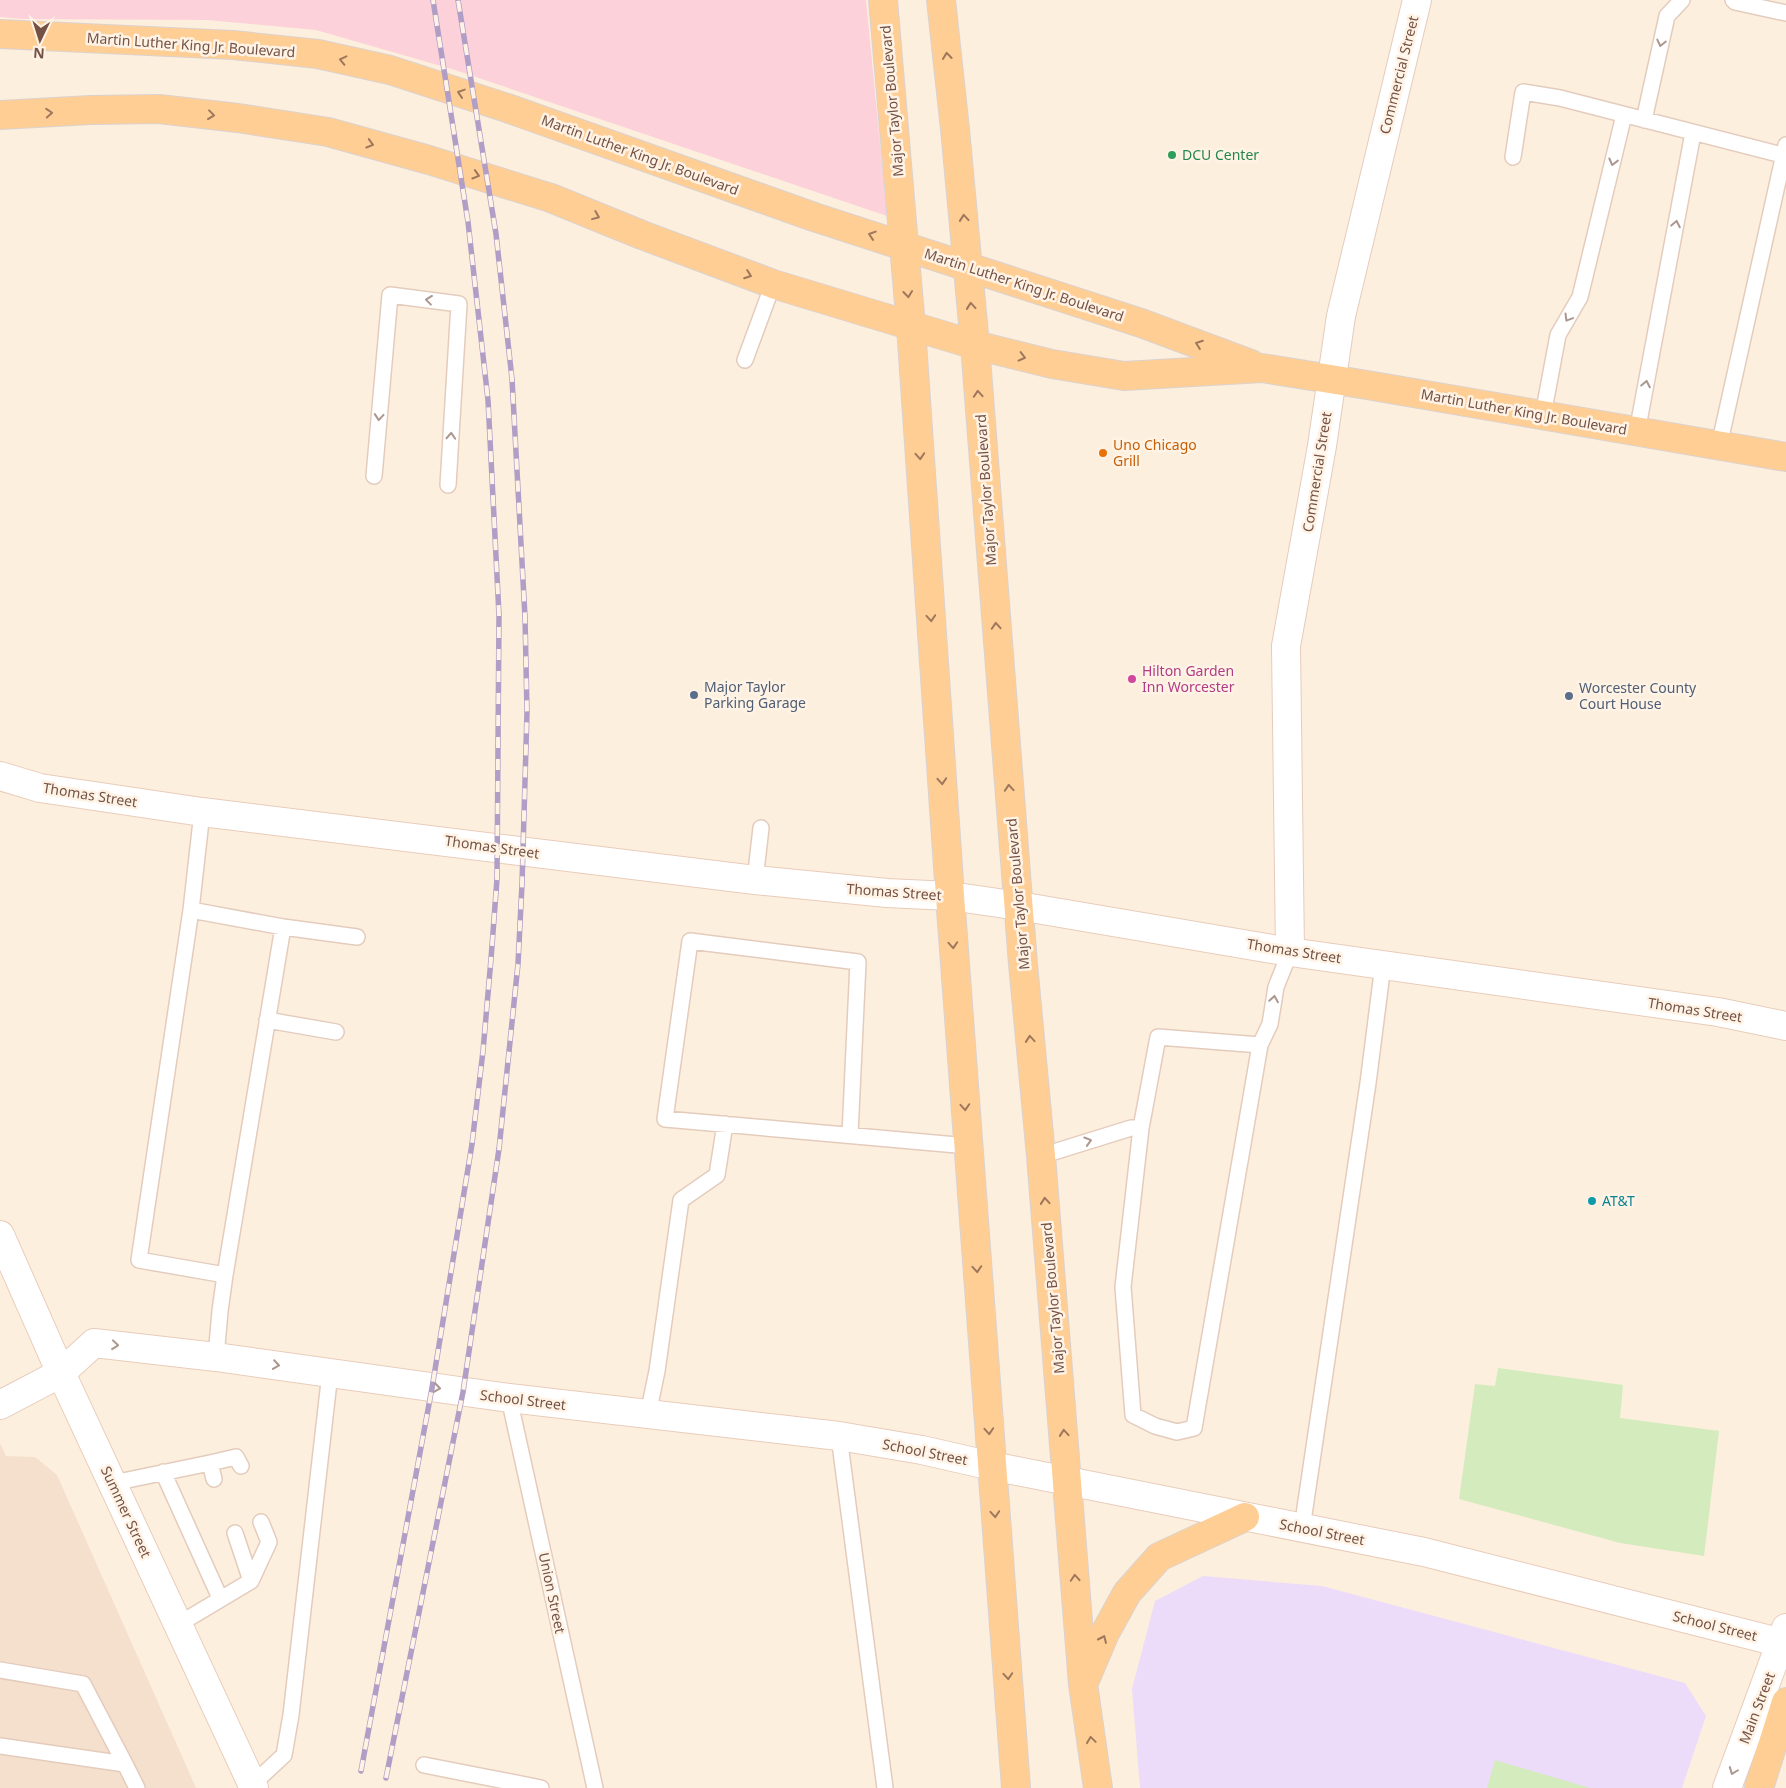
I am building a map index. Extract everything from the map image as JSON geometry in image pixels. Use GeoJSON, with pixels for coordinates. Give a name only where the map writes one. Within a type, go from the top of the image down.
{"type":"FeatureCollection","features":[{"type":"Feature","properties":{"kind":"main road","name":"Major Taylor Boulevard"},"geometry":{"type":"LineString","coordinates":[[883,0],[911,327],[950,896],[1016,1788]]}},
{"type":"Feature","properties":{"kind":"main road","name":"Major Taylor Boulevard"},"geometry":{"type":"LineString","coordinates":[[942,0],[975,345],[1083,1684],[1098,1788]]}},
{"type":"Feature","properties":{"kind":"main road","name":"Martin Luther King Jr. Boulevard"},"geometry":{"type":"LineString","coordinates":[[0,34],[233,45],[318,54],[390,70],[507,108],[804,214],[1141,323],[1262,368]]}},
{"type":"Feature","properties":{"kind":"main road","name":"Martin Luther King Jr. Boulevard"},"geometry":{"type":"LineString","coordinates":[[0,115],[92,110],[159,109],[238,118],[328,132],[429,160],[551,198],[650,238],[773,284],[840,303],[911,327],[1052,364],[1124,376],[1262,368],[1331,378],[1786,458]]}},
{"type":"Feature","properties":{"kind":"main road"},"geometry":{"type":"LineString","coordinates":[[1083,1684],[1127,1593],[1153,1564],[1160,1557],[1245,1516]]}},
{"type":"Feature","properties":{"kind":"main road"},"geometry":{"type":"LineString","coordinates":[[1759,1788],[1786,1702]]}},
{"type":"Feature","properties":{"kind":"street","name":"Commercial Street"},"geometry":{"type":"LineString","coordinates":[[1290,952],[1286,646],[1322,446],[1341,316],[1417,0]]}},
{"type":"Feature","properties":{"kind":"street","name":"Thomas Street"},"geometry":{"type":"LineString","coordinates":[[0,776],[40,788],[202,812],[754,880],[888,893],[950,896],[1290,952],[1718,1012],[1786,1026]]}},
{"type":"Feature","properties":{"kind":"street","name":"Summer Street"},"geometry":{"type":"LineString","coordinates":[[0,1235],[61,1373],[253,1786]]}},
{"type":"Feature","properties":{"kind":"street","name":"School Street"},"geometry":{"type":"LineString","coordinates":[[0,1405],[61,1373],[94,1343],[216,1357],[509,1398],[839,1436],[922,1450],[992,1466],[1424,1552],[1784,1638]]}},
{"type":"Feature","properties":{"kind":"street","name":"Main Street"},"geometry":{"type":"LineString","coordinates":[[1727,1788],[1784,1638]]}},
{"type":"Feature","properties":{"kind":"lane"},"geometry":{"type":"LineString","coordinates":[[1644,120],[1667,16],[1682,0]]}},
{"type":"Feature","properties":{"kind":"lane"},"geometry":{"type":"LineString","coordinates":[[1733,0],[1786,14]]}},
{"type":"Feature","properties":{"kind":"lane"},"geometry":{"type":"LineString","coordinates":[[1513,157],[1523,92],[1560,98],[1694,133],[1785,152],[1719,446]]}},
{"type":"Feature","properties":{"kind":"lane"},"geometry":{"type":"LineString","coordinates":[[1542,415],[1558,335],[1580,297],[1624,115]]}},
{"type":"Feature","properties":{"kind":"lane"},"geometry":{"type":"LineString","coordinates":[[1637,432],[1694,133]]}},
{"type":"Feature","properties":{"kind":"lane"},"geometry":{"type":"LineString","coordinates":[[745,360],[773,284]]}},
{"type":"Feature","properties":{"kind":"lane"},"geometry":{"type":"LineString","coordinates":[[374,476],[390,295],[459,304],[448,485]]}},
{"type":"Feature","properties":{"kind":"lane"},"geometry":{"type":"LineString","coordinates":[[202,812],[191,910],[139,1260],[226,1275]]}},
{"type":"Feature","properties":{"kind":"lane"},"geometry":{"type":"LineString","coordinates":[[754,880],[761,828]]}},
{"type":"Feature","properties":{"kind":"lane"},"geometry":{"type":"LineString","coordinates":[[191,910],[283,927],[357,937]]}},
{"type":"Feature","properties":{"kind":"lane"},"geometry":{"type":"LineString","coordinates":[[216,1357],[220,1311],[283,927]]}},
{"type":"Feature","properties":{"kind":"lane"},"geometry":{"type":"LineString","coordinates":[[850,1135],[858,962],[690,941],[665,1119],[968,1146]]}},
{"type":"Feature","properties":{"kind":"lane"},"geometry":{"type":"LineString","coordinates":[[1260,1045],[1158,1037],[1141,1128],[1123,1287],[1133,1416],[1155,1426],[1177,1432],[1194,1428],[1260,1045],[1270,1024],[1276,986],[1290,952]]}},
{"type":"Feature","properties":{"kind":"lane"},"geometry":{"type":"LineString","coordinates":[[1302,1528],[1367,1092],[1383,965]]}},
{"type":"Feature","properties":{"kind":"lane"},"geometry":{"type":"LineString","coordinates":[[267,1020],[336,1032]]}},
{"type":"Feature","properties":{"kind":"lane"},"geometry":{"type":"LineString","coordinates":[[648,1414],[656,1372],[681,1200],[717,1176],[725,1124]]}},
{"type":"Feature","properties":{"kind":"lane"},"geometry":{"type":"LineString","coordinates":[[1041,1156],[1131,1128],[1141,1128]]}},
{"type":"Feature","properties":{"kind":"lane"},"geometry":{"type":"LineString","coordinates":[[253,1786],[284,1755],[287,1739],[330,1373]]}},
{"type":"Feature","properties":{"kind":"lane","name":"Union Street"},"geometry":{"type":"LineString","coordinates":[[509,1398],[595,1788]]}},
{"type":"Feature","properties":{"kind":"lane"},"geometry":{"type":"LineString","coordinates":[[839,1436],[885,1788]]}},
{"type":"Feature","properties":{"kind":"lane"},"geometry":{"type":"LineString","coordinates":[[113,1483],[236,1457],[241,1466]]}},
{"type":"Feature","properties":{"kind":"lane"},"geometry":{"type":"LineString","coordinates":[[210,1463],[214,1479]]}},
{"type":"Feature","properties":{"kind":"lane"},"geometry":{"type":"LineString","coordinates":[[163,1472],[220,1598]]}},
{"type":"Feature","properties":{"kind":"lane"},"geometry":{"type":"LineString","coordinates":[[179,1624],[251,1581],[269,1542],[261,1522]]}},
{"type":"Feature","properties":{"kind":"lane"},"geometry":{"type":"LineString","coordinates":[[235,1533],[251,1581]]}},
{"type":"Feature","properties":{"kind":"lane"},"geometry":{"type":"LineString","coordinates":[[0,1670],[83,1684],[138,1788]]}},
{"type":"Feature","properties":{"kind":"lane"},"geometry":{"type":"LineString","coordinates":[[0,1746],[125,1764]]}},
{"type":"Feature","properties":{"kind":"lane"},"geometry":{"type":"LineString","coordinates":[[424,1765],[541,1788]]}},
{"type":"Feature","properties":{"kind":"shaded area"},"geometry":{"type":"Polygon","coordinates":[[[0,0],[866,0],[887,216],[455,70],[316,30],[207,20],[23,19],[0,17],[0,0]]]}},
{"type":"Feature","properties":{"kind":"shaded area"},"geometry":{"type":"Polygon","coordinates":[[[0,1443],[6,1456],[35,1457],[57,1475],[196,1788],[0,1788],[0,1443]]]}},
{"type":"Feature","properties":{"kind":"shaded area"},"geometry":{"type":"Polygon","coordinates":[[[1203,1576],[1322,1586],[1685,1683],[1706,1716],[1682,1788],[1140,1788],[1132,1689],[1155,1601],[1203,1576]]]}},
{"type":"Feature","properties":{"kind":"green space"},"geometry":{"type":"Polygon","coordinates":[[[1498,1368],[1623,1385],[1620,1418],[1719,1431],[1704,1556],[1620,1543],[1459,1499],[1475,1384],[1495,1386],[1498,1368]]]}},
{"type":"Feature","properties":{"kind":"green space"},"geometry":{"type":"Polygon","coordinates":[[[1495,1760],[1590,1788],[1487,1788],[1495,1760]]]}},
{"type":"Feature","properties":{"kind":"railway"},"geometry":{"type":"LineString","coordinates":[[361,1771],[432,1388],[472,1144],[483,1051],[497,879],[499,615],[488,400],[468,222],[433,0]]}},
{"type":"Feature","properties":{"kind":"railway"},"geometry":{"type":"LineString","coordinates":[[386,1778],[463,1392],[499,1149],[518,964],[522,884],[527,712],[525,617],[512,379],[496,234],[458,0]]}},
{"type":"Feature","properties":{"kind":"place","name":"DCU Center"},"geometry":{"type":"Point","coordinates":[1172,155]}},
{"type":"Feature","properties":{"kind":"place","name":"Uno Chicago Grill"},"geometry":{"type":"Point","coordinates":[1103,453]}},
{"type":"Feature","properties":{"kind":"place","name":"Hilton Garden Inn Worcester"},"geometry":{"type":"Point","coordinates":[1132,679]}},
{"type":"Feature","properties":{"kind":"place","name":"Major Taylor Parking Garage"},"geometry":{"type":"Point","coordinates":[694,695]}},
{"type":"Feature","properties":{"kind":"place","name":"Worcester County Court House"},"geometry":{"type":"Point","coordinates":[1569,696]}},
{"type":"Feature","properties":{"kind":"place","name":"AT&T"},"geometry":{"type":"Point","coordinates":[1592,1201]}}]}
